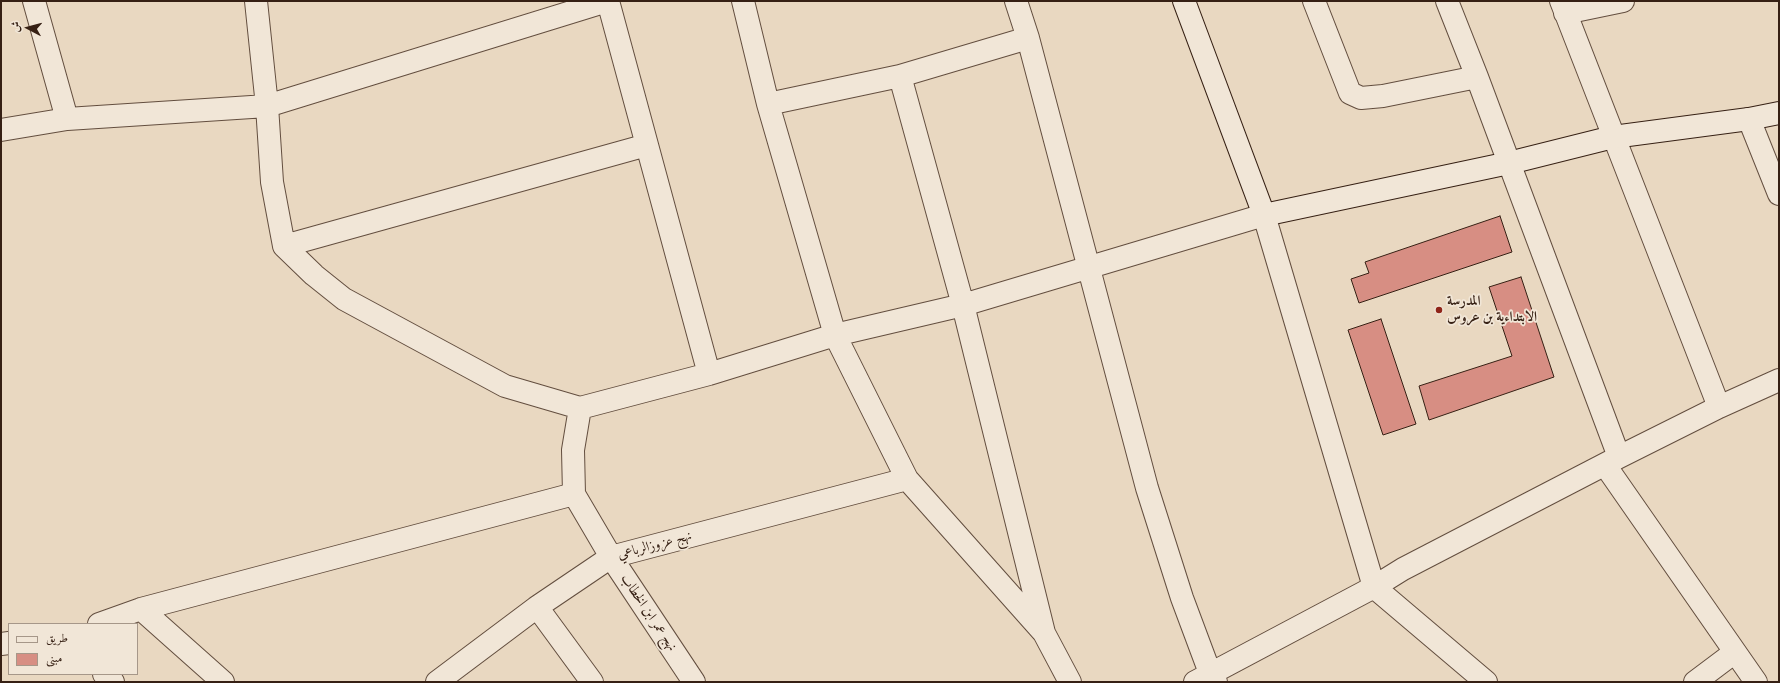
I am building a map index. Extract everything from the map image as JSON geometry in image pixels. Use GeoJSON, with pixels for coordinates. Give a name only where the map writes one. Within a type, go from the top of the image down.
{"type":"FeatureCollection","features":[{"type":"Feature","properties":{"kind":"street"},"geometry":{"type":"LineString","coordinates":[[34,1],[67,119]]}},
{"type":"Feature","properties":{"kind":"street"},"geometry":{"type":"LineString","coordinates":[[256,1],[267,106],[272,182],[284,246],[314,275],[344,299],[505,386],[580,408],[710,374],[835,335],[963,305],[1264,214],[1509,163],[1613,137],[1749,119],[1779,113]]}},
{"type":"Feature","properties":{"kind":"street"},"geometry":{"type":"LineString","coordinates":[[1,130],[67,119],[267,106],[607,1],[710,374]]}},
{"type":"Feature","properties":{"kind":"street"},"geometry":{"type":"LineString","coordinates":[[743,1],[768,104],[835,335],[907,479],[1044,634],[1070,682]]}},
{"type":"Feature","properties":{"kind":"street"},"geometry":{"type":"LineString","coordinates":[[1016,1],[1028,38],[1147,488],[1207,679],[1374,587],[1403,569],[1719,407],[1779,380]]}},
{"type":"Feature","properties":{"kind":"street"},"geometry":{"type":"LineString","coordinates":[[1184,1],[1264,214],[1374,587],[1486,682]]}},
{"type":"Feature","properties":{"kind":"street"},"geometry":{"type":"LineString","coordinates":[[1314,1],[1350,93],[1361,98],[1382,96],[1477,77]]}},
{"type":"Feature","properties":{"kind":"street"},"geometry":{"type":"LineString","coordinates":[[1447,1],[1509,163],[1612,461],[1735,652],[1756,682]]}},
{"type":"Feature","properties":{"kind":"street"},"geometry":{"type":"LineString","coordinates":[[1623,1],[1563,7],[1719,407]]}},
{"type":"Feature","properties":{"kind":"street"},"geometry":{"type":"LineString","coordinates":[[768,104],[900,76],[1028,38]]}},
{"type":"Feature","properties":{"kind":"street"},"geometry":{"type":"LineString","coordinates":[[900,76],[963,305],[1044,634]]}},
{"type":"Feature","properties":{"kind":"street"},"geometry":{"type":"LineString","coordinates":[[1749,119],[1779,194]]}},
{"type":"Feature","properties":{"kind":"street"},"geometry":{"type":"LineString","coordinates":[[284,246],[647,145]]}},
{"type":"Feature","properties":{"kind":"street","name":"نهج عمر ابن الخطاب"},"geometry":{"type":"LineString","coordinates":[[580,408],[573,450],[574,494],[611,557],[694,682]]}},
{"type":"Feature","properties":{"kind":"street","name":"نهج عزوزالرباعي"},"geometry":{"type":"LineString","coordinates":[[437,682],[537,607],[611,557],[907,479]]}},
{"type":"Feature","properties":{"kind":"street"},"geometry":{"type":"LineString","coordinates":[[102,623],[141,609],[574,494]]}},
{"type":"Feature","properties":{"kind":"street"},"geometry":{"type":"LineString","coordinates":[[537,607],[592,682]]}},
{"type":"Feature","properties":{"kind":"street"},"geometry":{"type":"LineString","coordinates":[[141,609],[223,682]]}},
{"type":"Feature","properties":{"kind":"street"},"geometry":{"type":"LineString","coordinates":[[1695,682],[1735,652]]}},
{"type":"Feature","properties":{"kind":"street"},"geometry":{"type":"LineString","coordinates":[[105,675],[113,682]]}},
{"type":"Feature","properties":{"kind":"building"},"geometry":{"type":"Polygon","coordinates":[[[1500,216],[1512,252],[1359,303],[1351,279],[1369,273],[1365,262],[1500,216]]]}},
{"type":"Feature","properties":{"kind":"building"},"geometry":{"type":"Polygon","coordinates":[[[1521,277],[1554,377],[1429,420],[1419,386],[1512,356],[1489,287],[1521,277]]]}},
{"type":"Feature","properties":{"kind":"building"},"geometry":{"type":"Polygon","coordinates":[[[1381,319],[1416,424],[1383,435],[1348,330],[1381,319]]]}},
{"type":"Feature","properties":{"kind":"place","name":"المدرسة الابتداءية بن عروس"},"geometry":{"type":"Point","coordinates":[1439,310]}}]}
